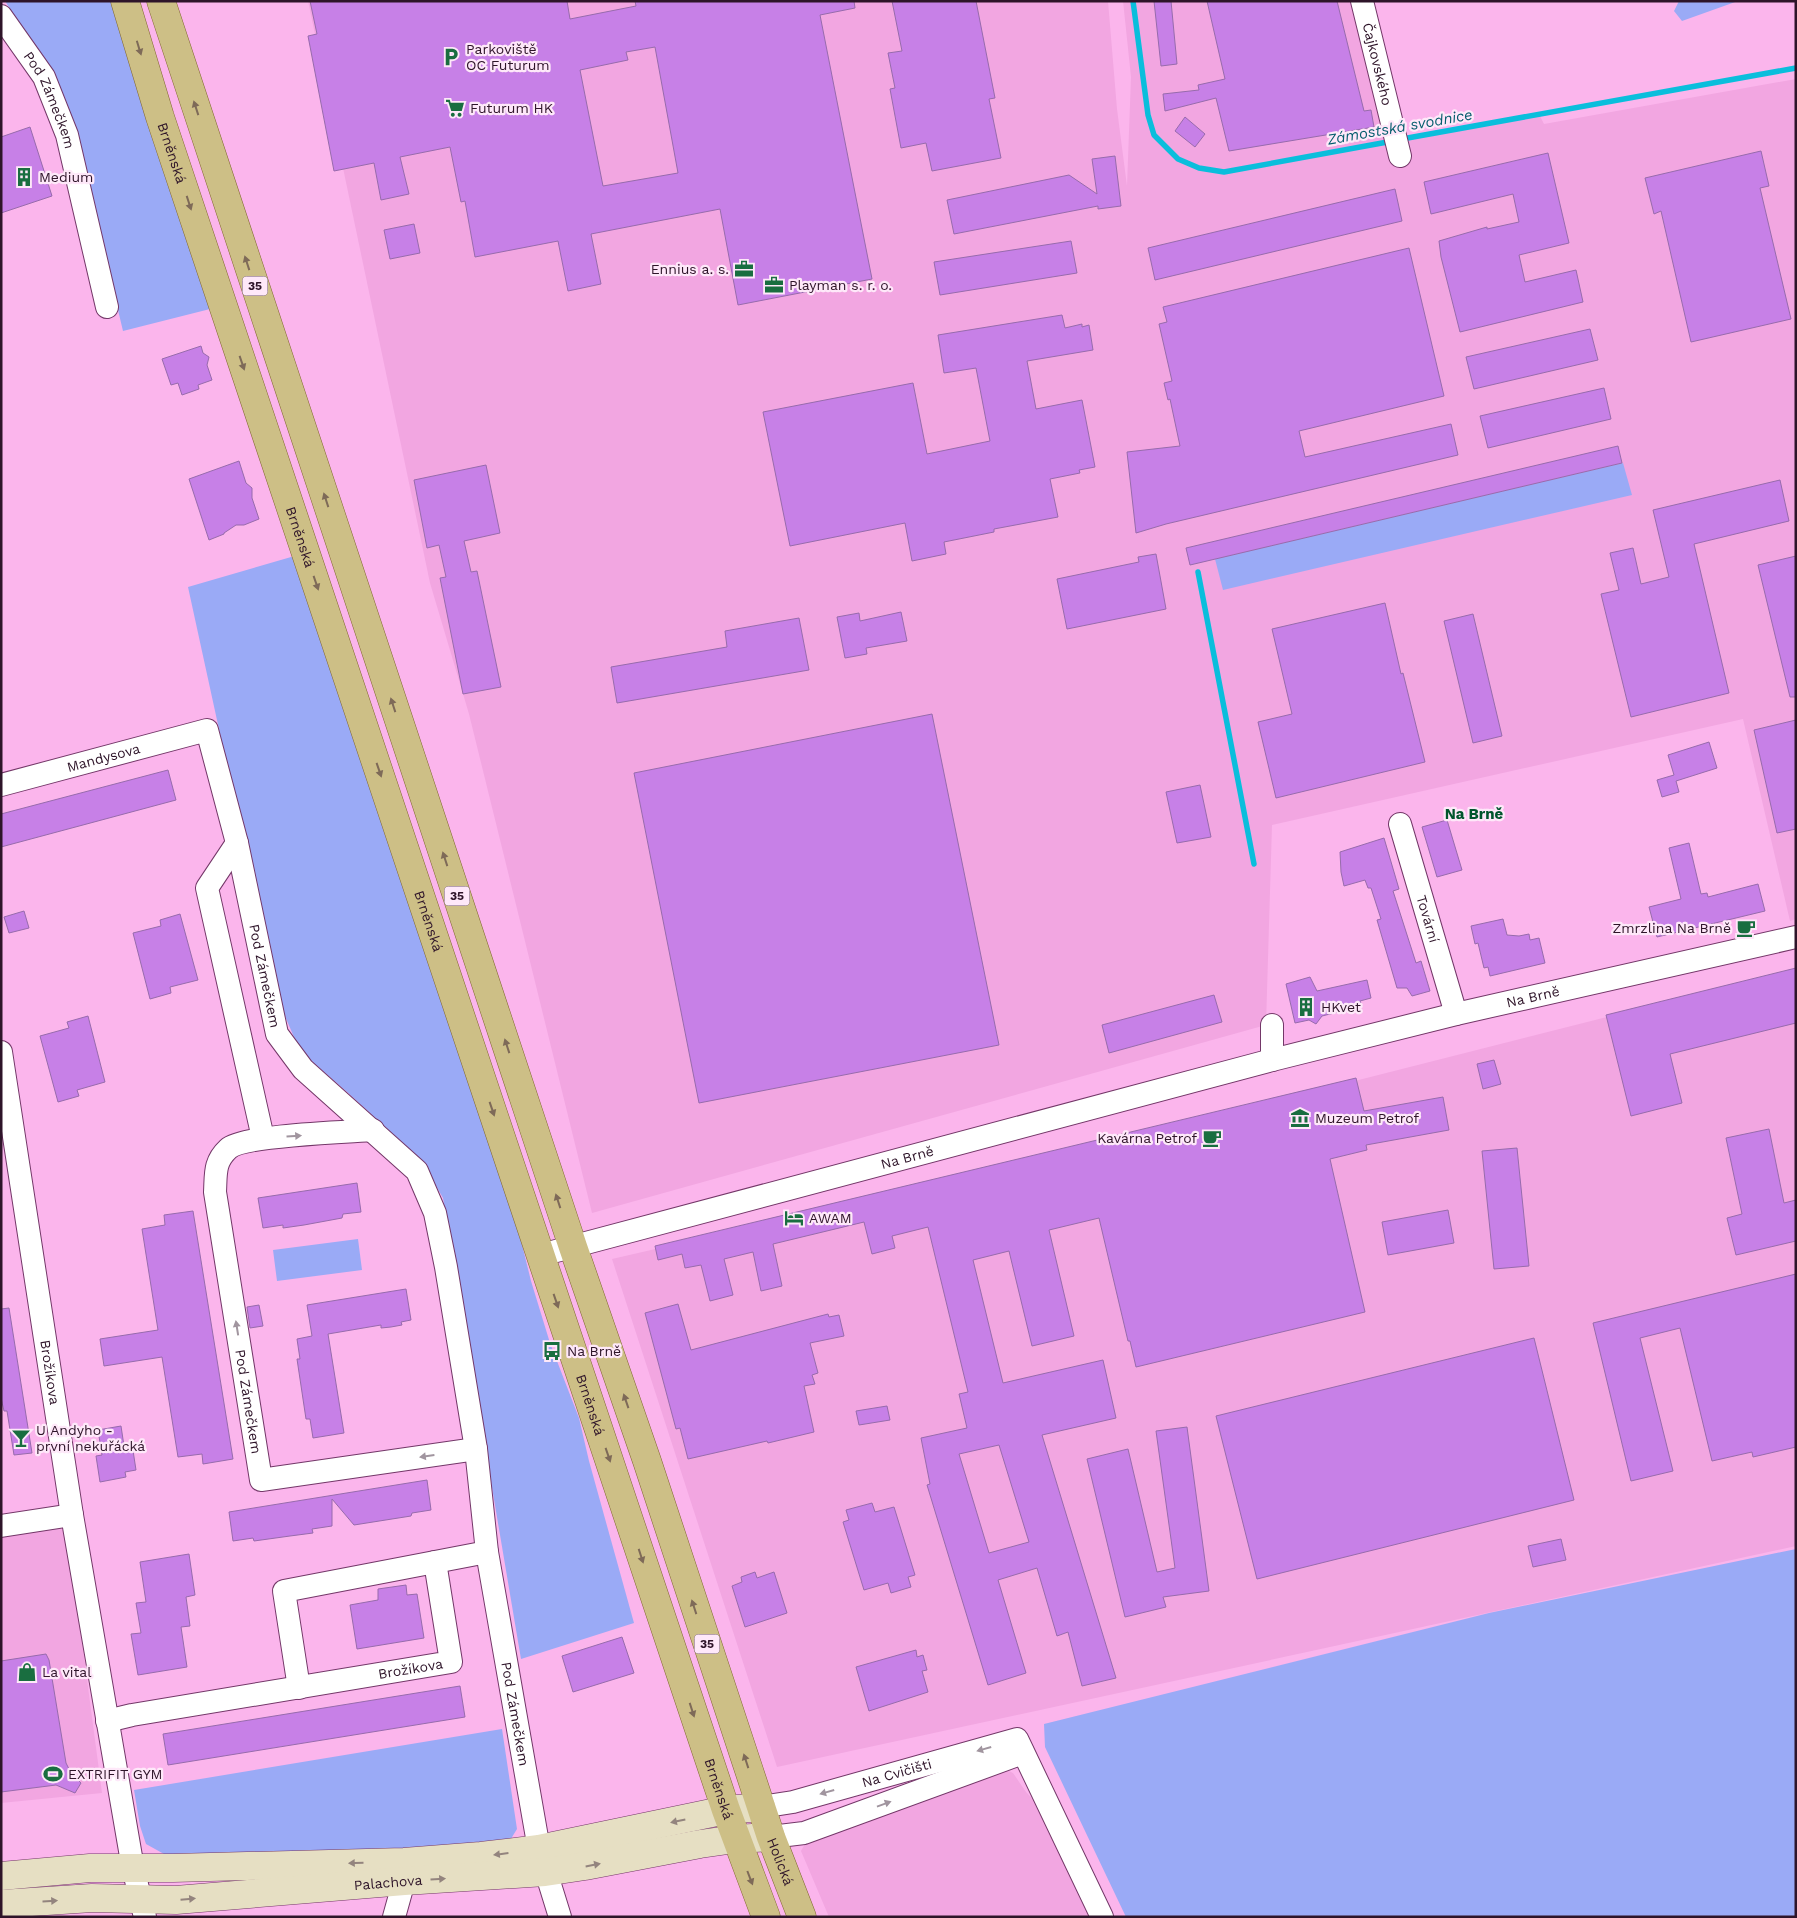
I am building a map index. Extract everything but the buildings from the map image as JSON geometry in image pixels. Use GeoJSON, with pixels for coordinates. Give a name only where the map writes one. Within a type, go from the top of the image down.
{"type":"FeatureCollection","features":[{"type":"Feature","properties":{"kind":"main road","name":"Brněnská"},"geometry":{"type":"LineString","coordinates":[[125,1],[169,144],[735,1839]]}},
{"type":"Feature","properties":{"kind":"main road","name":"35"},"geometry":{"type":"LineString","coordinates":[[161,1],[573,1247],[644,1452],[761,1807]]}},
{"type":"Feature","properties":{"kind":"main road","name":"Holická"},"geometry":{"type":"LineString","coordinates":[[761,1807],[802,1917]]}},
{"type":"Feature","properties":{"kind":"main road","name":"35"},"geometry":{"type":"LineString","coordinates":[[735,1839],[766,1917]]}},
{"type":"Feature","properties":{"kind":"street","name":"Čajkovského"},"geometry":{"type":"LineString","coordinates":[[1362,1],[1400,156]]}},
{"type":"Feature","properties":{"kind":"street","name":"Pod Zámečkem"},"geometry":{"type":"LineString","coordinates":[[1,16],[44,77],[66,135],[107,308]]}},
{"type":"Feature","properties":{"kind":"street","name":"Pod Zámečkem"},"geometry":{"type":"LineString","coordinates":[[207,730],[236,844],[277,1034],[303,1069],[417,1171],[435,1213],[476,1449],[487,1552],[542,1861],[560,1917]]}},
{"type":"Feature","properties":{"kind":"street","name":"Mandysova"},"geometry":{"type":"LineString","coordinates":[[1,785],[207,730]]}},
{"type":"Feature","properties":{"kind":"street","name":"Tovární"},"geometry":{"type":"LineString","coordinates":[[1400,824],[1456,1014]]}},
{"type":"Feature","properties":{"kind":"street"},"geometry":{"type":"LineString","coordinates":[[236,844],[208,888],[263,1138]]}},
{"type":"Feature","properties":{"kind":"street","name":"Na Brně"},"geometry":{"type":"LineString","coordinates":[[541,1254],[1272,1060],[1456,1014],[1796,937]]}},
{"type":"Feature","properties":{"kind":"street"},"geometry":{"type":"LineString","coordinates":[[1272,1025],[1272,1060]]}},
{"type":"Feature","properties":{"kind":"street","name":"Brožíkova"},"geometry":{"type":"LineString","coordinates":[[1,1052],[72,1515],[132,1868],[143,1908]]}},
{"type":"Feature","properties":{"kind":"street","name":"Pod Zámečkem"},"geometry":{"type":"LineString","coordinates":[[373,1130],[263,1138],[229,1148],[216,1165],[214,1192],[261,1480],[476,1449]]}},
{"type":"Feature","properties":{"kind":"street"},"geometry":{"type":"LineString","coordinates":[[1,1526],[72,1515]]}},
{"type":"Feature","properties":{"kind":"street"},"geometry":{"type":"LineString","coordinates":[[299,1688],[284,1591],[487,1552]]}},
{"type":"Feature","properties":{"kind":"street","name":"Brožíkova"},"geometry":{"type":"LineString","coordinates":[[107,1721],[142,1713],[451,1662],[435,1562]]}},
{"type":"Feature","properties":{"kind":"street","name":"Na Cvičišti"},"geometry":{"type":"LineString","coordinates":[[761,1807],[793,1802],[1017,1740],[1023,1753],[804,1833],[771,1837]]}},
{"type":"Feature","properties":{"kind":"street"},"geometry":{"type":"LineString","coordinates":[[1023,1753],[1102,1917]]}},
{"type":"Feature","properties":{"kind":"street","name":"Palachova"},"geometry":{"type":"LineString","coordinates":[[1,1876],[90,1868],[542,1861],[726,1810],[761,1807]]}},
{"type":"Feature","properties":{"kind":"street","name":"Palachova"},"geometry":{"type":"LineString","coordinates":[[1,1904],[92,1898],[143,1908],[176,1900],[404,1881],[542,1861],[735,1839],[771,1837]]}},
{"type":"Feature","properties":{"kind":"street"},"geometry":{"type":"LineString","coordinates":[[394,1917],[404,1881]]}},
{"type":"Feature","properties":{"kind":"shaded area"},"geometry":{"type":"Polygon","coordinates":[[[5,1],[114,1],[214,308],[123,331],[78,142],[43,62],[5,1]]]}},
{"type":"Feature","properties":{"kind":"shaded area"},"geometry":{"type":"Polygon","coordinates":[[[308,1],[1108,1],[1117,109],[1127,186],[1131,77],[1123,1],[1350,1],[1385,143],[1539,114],[1544,124],[1796,79],[1796,919],[1790,921],[1743,719],[1272,825],[1266,1025],[592,1213],[469,714],[430,583],[308,1]]]}},
{"type":"Feature","properties":{"kind":"shaded area"},"geometry":{"type":"Polygon","coordinates":[[[1679,1],[1738,1],[1682,21],[1674,11],[1679,1]]]}},
{"type":"Feature","properties":{"kind":"shaded area"},"geometry":{"type":"Polygon","coordinates":[[[1623,463],[1632,495],[1223,590],[1215,559],[1623,463]]]}},
{"type":"Feature","properties":{"kind":"shaded area"},"geometry":{"type":"Polygon","coordinates":[[[298,555],[512,1204],[531,1281],[550,1343],[579,1418],[634,1623],[521,1659],[443,1198],[420,1159],[300,1051],[278,1000],[188,587],[298,555]]]}},
{"type":"Feature","properties":{"kind":"shaded area"},"geometry":{"type":"Polygon","coordinates":[[[1796,969],[1796,1546],[777,1767],[612,1259],[1063,1155],[1796,969]]]}},
{"type":"Feature","properties":{"kind":"shaded area"},"geometry":{"type":"Polygon","coordinates":[[[358,1239],[362,1270],[277,1281],[273,1250],[358,1239]]]}},
{"type":"Feature","properties":{"kind":"shaded area"},"geometry":{"type":"Polygon","coordinates":[[[58,1526],[68,1535],[102,1793],[1,1803],[1,1534],[58,1526]]]}},
{"type":"Feature","properties":{"kind":"shaded area"},"geometry":{"type":"Polygon","coordinates":[[[1796,1549],[1796,1917],[1126,1917],[1045,1747],[1044,1724],[1489,1613],[1796,1549]]]}},
{"type":"Feature","properties":{"kind":"shaded area"},"geometry":{"type":"Polygon","coordinates":[[[502,1729],[517,1829],[509,1842],[386,1852],[164,1854],[146,1844],[140,1826],[134,1790],[502,1729]]]}},
{"type":"Feature","properties":{"kind":"shaded area"},"geometry":{"type":"Polygon","coordinates":[[[1002,1768],[1013,1773],[1026,1792],[1040,1807],[1095,1917],[829,1917],[801,1851],[810,1835],[1002,1768]]]}},
{"type":"Feature","properties":{"kind":"waterway","name":"Zámostská svodnice"},"geometry":{"type":"LineString","coordinates":[[1133,1],[1148,115],[1154,135],[1178,159],[1199,168],[1224,172],[1393,141]]}},
{"type":"Feature","properties":{"kind":"waterway","name":"Zámostská svodnice"},"geometry":{"type":"LineString","coordinates":[[1402,139],[1796,68]]}},
{"type":"Feature","properties":{"kind":"waterway"},"geometry":{"type":"LineString","coordinates":[[1198,572],[1254,864]]}},
{"type":"Feature","properties":{"kind":"place","name":"Parkoviště OC Futurum"},"geometry":{"type":"Point","coordinates":[451,57]}},
{"type":"Feature","properties":{"kind":"place","name":"Futurum HK"},"geometry":{"type":"Point","coordinates":[455,108]}},
{"type":"Feature","properties":{"kind":"place","name":"Medium"},"geometry":{"type":"Point","coordinates":[24,177]}},
{"type":"Feature","properties":{"kind":"place","name":"Ennius a. s."},"geometry":{"type":"Point","coordinates":[744,269]}},
{"type":"Feature","properties":{"kind":"place","name":"Playman s. r. o."},"geometry":{"type":"Point","coordinates":[774,285]}},
{"type":"Feature","properties":{"kind":"place","name":"Zmrzlina Na Brně"},"geometry":{"type":"Point","coordinates":[1746,928]}},
{"type":"Feature","properties":{"kind":"place","name":"HKvet"},"geometry":{"type":"Point","coordinates":[1306,1007]}},
{"type":"Feature","properties":{"kind":"place","name":"Muzeum Petrof"},"geometry":{"type":"Point","coordinates":[1300,1118]}},
{"type":"Feature","properties":{"kind":"place","name":"Kavárna Petrof"},"geometry":{"type":"Point","coordinates":[1212,1138]}},
{"type":"Feature","properties":{"kind":"place","name":"AWAM"},"geometry":{"type":"Point","coordinates":[794,1218]}},
{"type":"Feature","properties":{"kind":"place","name":"Na Brně"},"geometry":{"type":"Point","coordinates":[552,1351]}},
{"type":"Feature","properties":{"kind":"place","name":"U Andyho - první nekuřácká"},"geometry":{"type":"Point","coordinates":[21,1438]}},
{"type":"Feature","properties":{"kind":"place","name":"La vital"},"geometry":{"type":"Point","coordinates":[27,1672]}},
{"type":"Feature","properties":{"kind":"place","name":"EXTRIFIT GYM"},"geometry":{"type":"Point","coordinates":[53,1774]}},
{"type":"Feature","properties":{"kind":"district","name":"Na Brně"},"geometry":{"type":"Point","coordinates":[1474,814]}}]}
